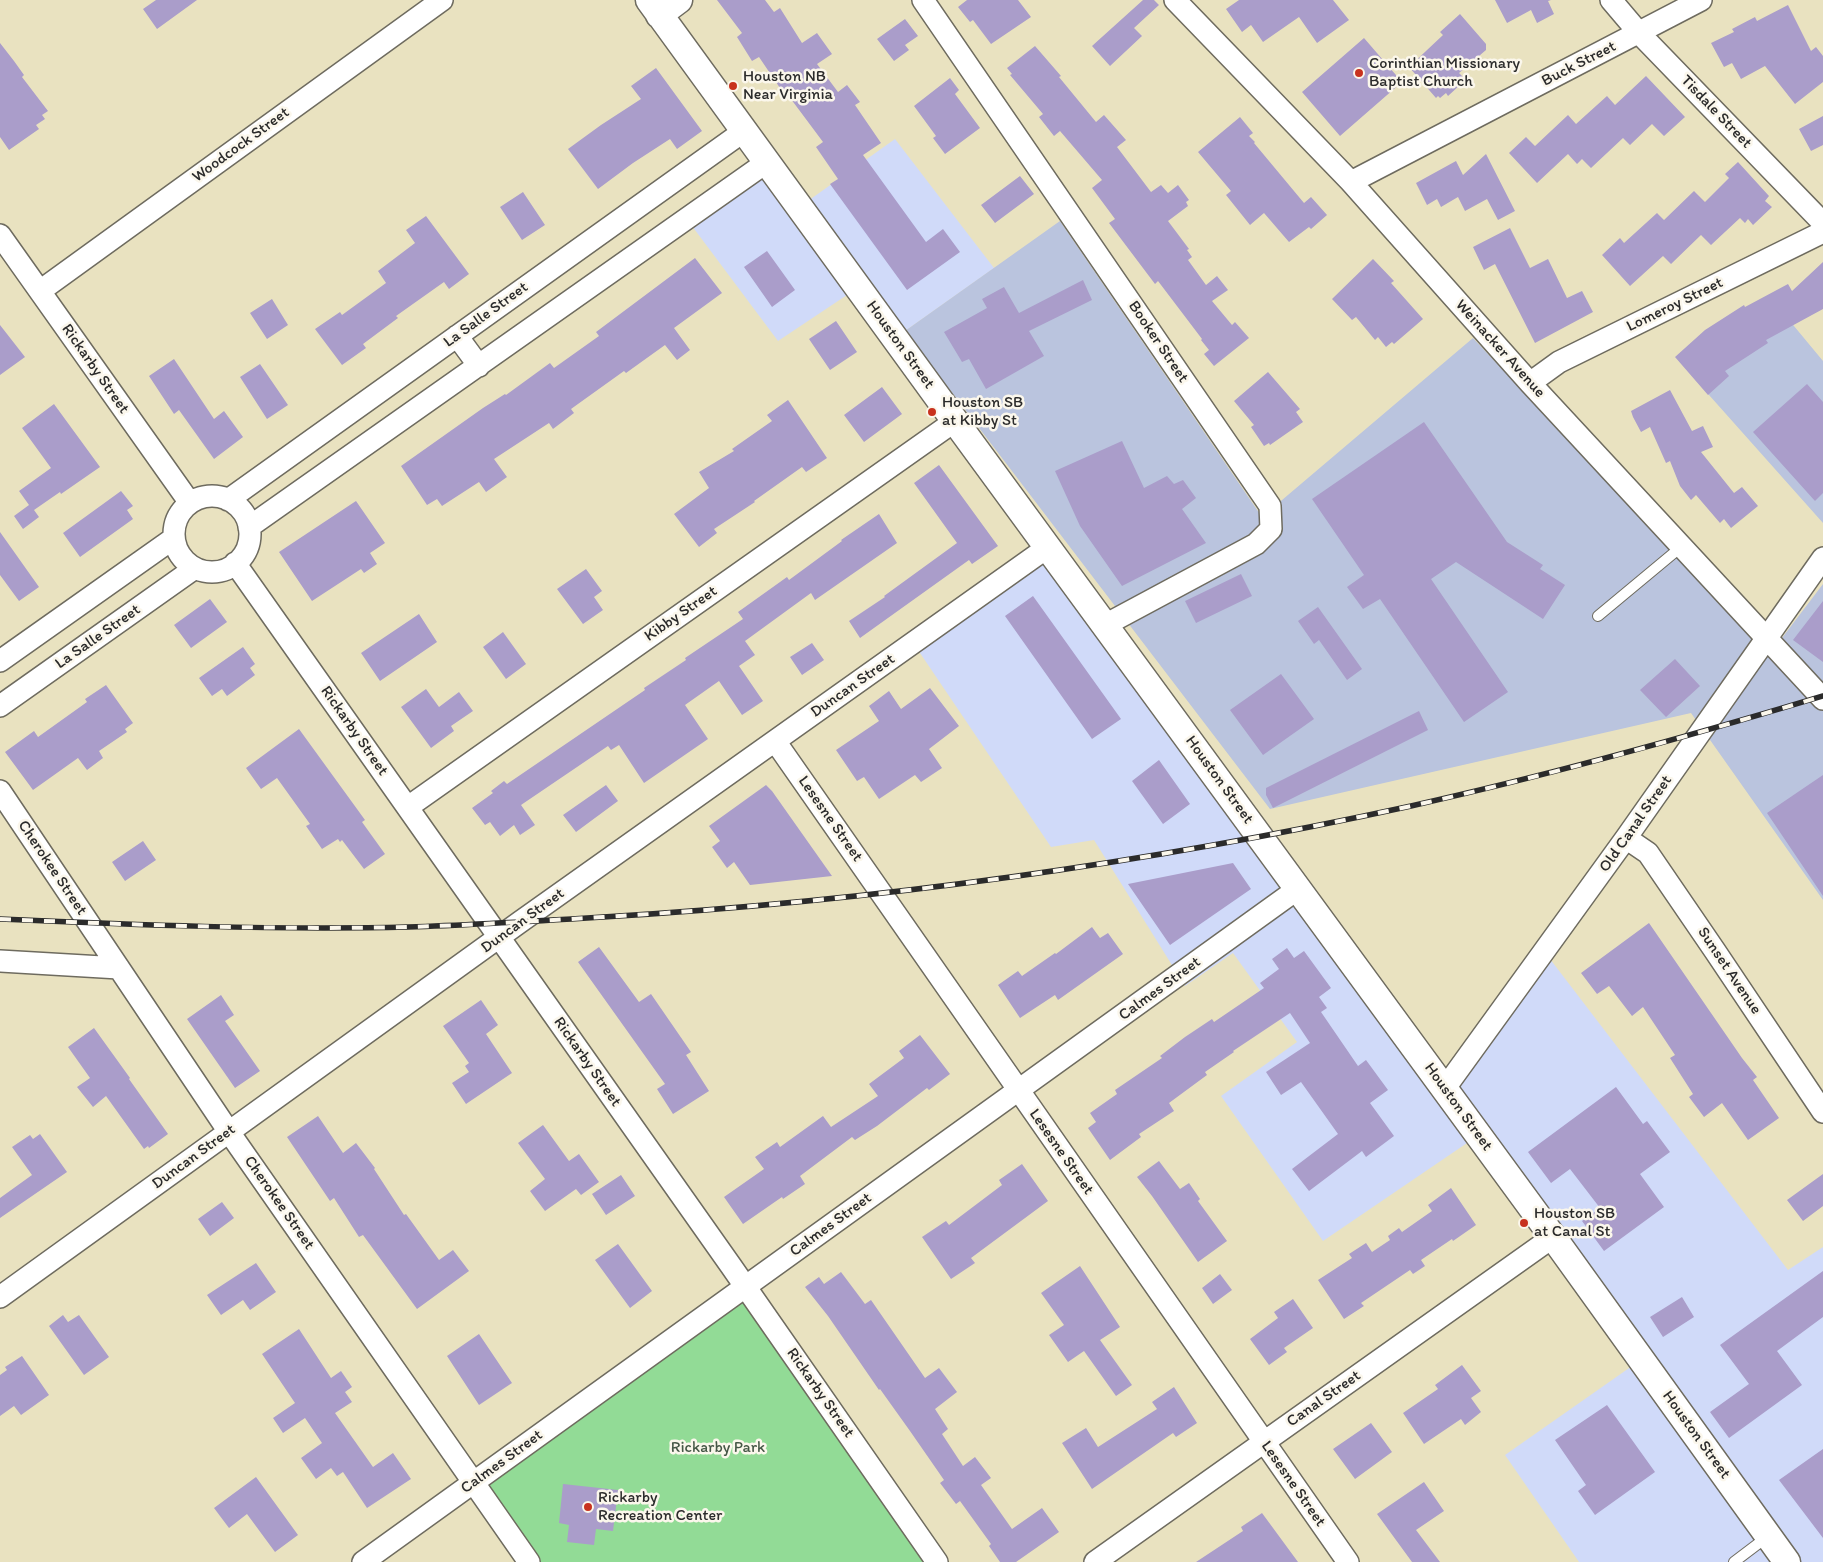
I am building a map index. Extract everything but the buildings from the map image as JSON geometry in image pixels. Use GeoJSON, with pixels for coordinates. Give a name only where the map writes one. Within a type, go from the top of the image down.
{"type":"FeatureCollection","features":[{"type":"Feature","properties":{"kind":"street","name":"Woodcock Street"},"geometry":{"type":"LineString","coordinates":[[40,291],[442,0]]}},
{"type":"Feature","properties":{"kind":"street","name":"Booker Street"},"geometry":{"type":"LineString","coordinates":[[923,0],[1270,506],[1271,528],[1256,544],[1105,624]]}},
{"type":"Feature","properties":{"kind":"street","name":"Weinacker Avenue"},"geometry":{"type":"LineString","coordinates":[[1175,0],[1351,182],[1530,383],[1823,699]]}},
{"type":"Feature","properties":{"kind":"street","name":"Tisdale Street"},"geometry":{"type":"LineString","coordinates":[[1610,0],[1823,223]]}},
{"type":"Feature","properties":{"kind":"street","name":"Buck Street"},"geometry":{"type":"LineString","coordinates":[[1351,182],[1701,0]]}},
{"type":"Feature","properties":{"kind":"street","name":"Houston Street"},"geometry":{"type":"LineString","coordinates":[[662,5],[744,131],[954,421],[1445,1088],[1787,1562]]}},
{"type":"Feature","properties":{"kind":"street","name":"La Salle Street"},"geometry":{"type":"LineString","coordinates":[[228,500],[744,131]]}},
{"type":"Feature","properties":{"kind":"street"},"geometry":{"type":"LineString","coordinates":[[249,527],[767,162]]}},
{"type":"Feature","properties":{"kind":"street","name":"Lomeroy Street"},"geometry":{"type":"LineString","coordinates":[[1530,383],[1559,362],[1823,232]]}},
{"type":"Feature","properties":{"kind":"street","name":"Rickarby Street"},"geometry":{"type":"LineString","coordinates":[[0,235],[190,503]]}},
{"type":"Feature","properties":{"kind":"street"},"geometry":{"type":"LineString","coordinates":[[457,336],[479,366]]}},
{"type":"Feature","properties":{"kind":"street","name":"Kibby Street"},"geometry":{"type":"LineString","coordinates":[[408,807],[954,421]]}},
{"type":"Feature","properties":{"kind":"street"},"geometry":{"type":"LineString","coordinates":[[209,496],[228,500],[242,511],[249,527],[250,537],[247,547],[235,563],[226,568],[206,571],[196,568],[181,556],[174,538],[178,518],[190,503],[209,496]]}},
{"type":"Feature","properties":{"kind":"street"},"geometry":{"type":"LineString","coordinates":[[0,661],[174,538]]}},
{"type":"Feature","properties":{"kind":"street","name":"Duncan Street"},"geometry":{"type":"LineString","coordinates":[[0,1297],[1048,547]]}},
{"type":"Feature","properties":{"kind":"street","name":"Old Canal Street"},"geometry":{"type":"LineString","coordinates":[[1445,1088],[1626,838],[1823,558]]}},
{"type":"Feature","properties":{"kind":"street","name":"Rickarby Street"},"geometry":{"type":"LineString","coordinates":[[235,563],[746,1287],[937,1562]]}},
{"type":"Feature","properties":{"kind":"street","name":"La Salle Street"},"geometry":{"type":"LineString","coordinates":[[0,706],[196,568]]}},
{"type":"Feature","properties":{"kind":"street","name":"Lesesne Street"},"geometry":{"type":"LineString","coordinates":[[775,741],[1348,1562]]}},
{"type":"Feature","properties":{"kind":"street","name":"Cherokee Street"},"geometry":{"type":"LineString","coordinates":[[0,791],[229,1132],[529,1562]]}},
{"type":"Feature","properties":{"kind":"street","name":"Sunset Avenue"},"geometry":{"type":"LineString","coordinates":[[1626,838],[1648,853],[1823,1112]]}},
{"type":"Feature","properties":{"kind":"street","name":"Calmes Street"},"geometry":{"type":"LineString","coordinates":[[363,1562],[1299,888]]}},
{"type":"Feature","properties":{"kind":"street"},"geometry":{"type":"LineString","coordinates":[[0,961],[119,968]]}},
{"type":"Feature","properties":{"kind":"street","name":"Canal Street"},"geometry":{"type":"LineString","coordinates":[[1095,1562],[1553,1237]]}},
{"type":"Feature","properties":{"kind":"lane"},"geometry":{"type":"LineString","coordinates":[[1598,616],[1681,547]]}},
{"type":"Feature","properties":{"kind":"lane"},"geometry":{"type":"LineString","coordinates":[[1734,1562],[1768,1536]]}},
{"type":"Feature","properties":{"kind":"shaded area"},"geometry":{"type":"Polygon","coordinates":[[[895,139],[994,268],[905,331],[865,283],[778,341],[692,226],[763,175],[791,213],[895,139]]]}},
{"type":"Feature","properties":{"kind":"shaded area"},"geometry":{"type":"Polygon","coordinates":[[[1060,221],[1262,517],[1473,338],[1769,655],[1823,584],[1823,900],[1691,713],[1270,809],[905,331],[1060,221]]]}},
{"type":"Feature","properties":{"kind":"shaded area"},"geometry":{"type":"Polygon","coordinates":[[[1789,320],[1823,361],[1823,523],[1701,386],[1789,320]]]}},
{"type":"Feature","properties":{"kind":"shaded area"},"geometry":{"type":"Polygon","coordinates":[[[1045,563],[1444,1105],[1550,959],[1788,1270],[1823,1247],[1823,1562],[1579,1562],[1505,1455],[1632,1366],[1470,1141],[1323,1241],[1221,1096],[1297,1042],[1233,953],[1185,986],[1094,840],[1051,847],[918,650],[1045,563]]]}},
{"type":"Feature","properties":{"kind":"green space","name":"Rickarby Park"},"geometry":{"type":"Polygon","coordinates":[[[745,1287],[937,1562],[529,1562],[474,1482],[745,1287]]]}},
{"type":"Feature","properties":{"kind":"railway"},"geometry":{"type":"LineString","coordinates":[[0,919],[204,926],[408,927],[705,910],[908,890],[1009,877],[1210,846],[1411,806],[1515,782],[1618,755],[1823,696]]}},
{"type":"Feature","properties":{"kind":"place","name":"Corinthian Missionary Baptist Church"},"geometry":{"type":"Point","coordinates":[1359,73]}},
{"type":"Feature","properties":{"kind":"place","name":"Houston NB Near Virginia"},"geometry":{"type":"Point","coordinates":[733,86]}},
{"type":"Feature","properties":{"kind":"place","name":"Houston SB at Kibby St"},"geometry":{"type":"Point","coordinates":[932,412]}},
{"type":"Feature","properties":{"kind":"place","name":"Houston SB at Canal St"},"geometry":{"type":"Point","coordinates":[1524,1223]}},
{"type":"Feature","properties":{"kind":"place","name":"Rickarby Recreation Center"},"geometry":{"type":"Point","coordinates":[588,1507]}}]}
